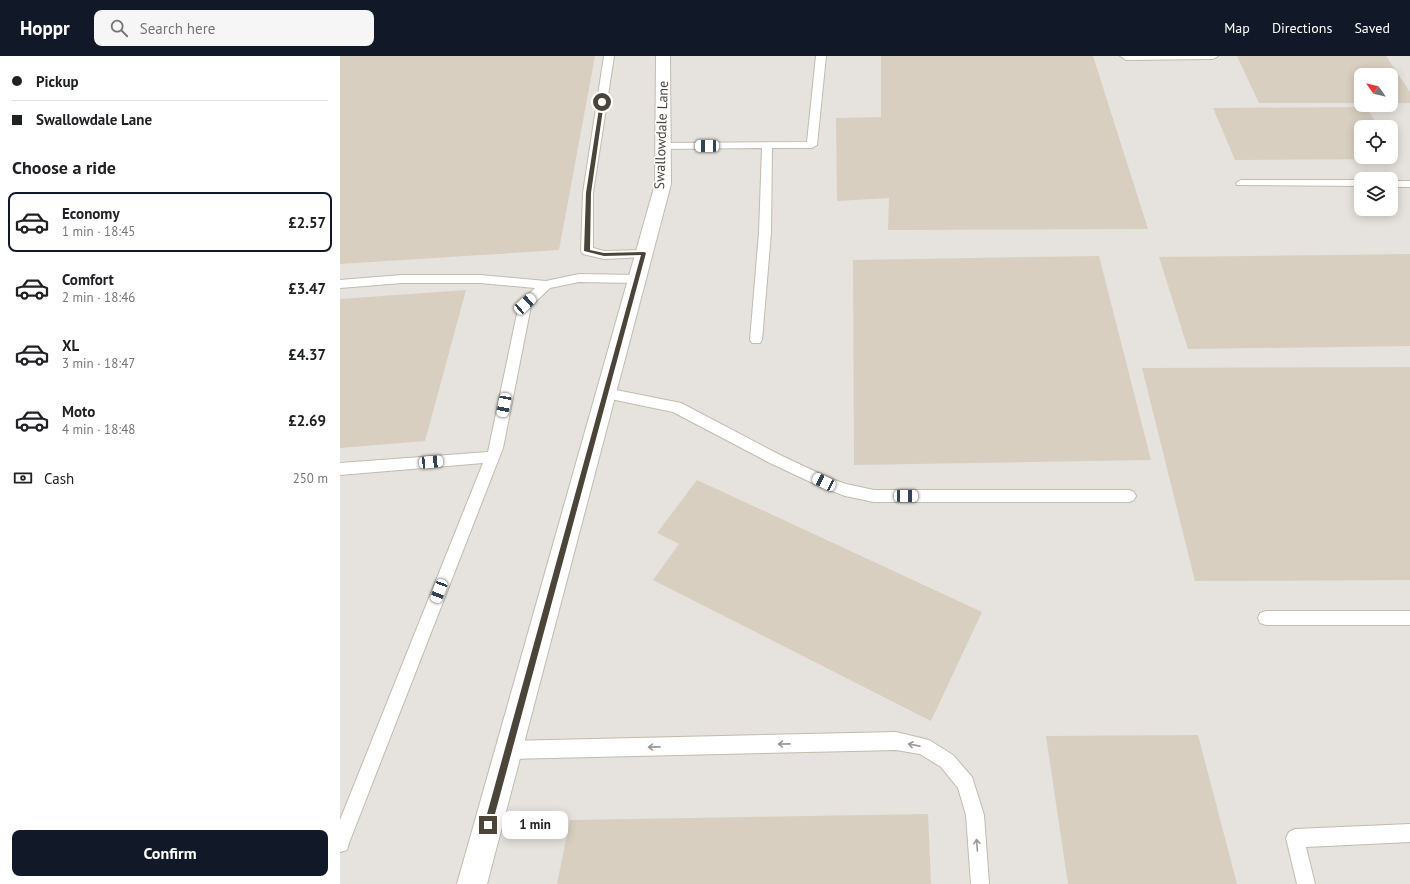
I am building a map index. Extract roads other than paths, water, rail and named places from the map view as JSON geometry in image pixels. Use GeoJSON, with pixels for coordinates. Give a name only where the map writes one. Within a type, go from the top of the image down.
{"type":"FeatureCollection","features":[{"type":"Feature","properties":{"kind":"street","name":"Swallowdale Lane"},"geometry":{"type":"LineString","coordinates":[[472,884],[663,184],[663,56]]}},
{"type":"Feature","properties":{"kind":"lane"},"geometry":{"type":"LineString","coordinates":[[609,56],[588,193],[587,251],[604,255],[644,253]]}},
{"type":"Feature","properties":{"kind":"lane"},"geometry":{"type":"LineString","coordinates":[[663,146],[812,145],[821,56]]}},
{"type":"Feature","properties":{"kind":"lane"},"geometry":{"type":"LineString","coordinates":[[1125,56],[1126,58],[1214,56]]}},
{"type":"Feature","properties":{"kind":"lane"},"geometry":{"type":"LineString","coordinates":[[756,340],[765,233],[767,145]]}},
{"type":"Feature","properties":{"kind":"lane"},"geometry":{"type":"LineString","coordinates":[[1241,183],[1354,184]]}},
{"type":"Feature","properties":{"kind":"lane"},"geometry":{"type":"LineString","coordinates":[[1398,184],[1410,184]]}},
{"type":"Feature","properties":{"kind":"lane"},"geometry":{"type":"LineString","coordinates":[[340,284],[402,280],[480,279],[546,285],[579,278],[637,279]]}},
{"type":"Feature","properties":{"kind":"lane"},"geometry":{"type":"LineString","coordinates":[[340,843],[496,448],[525,304],[546,285]]}},
{"type":"Feature","properties":{"kind":"lane"},"geometry":{"type":"LineString","coordinates":[[606,393],[676,407],[775,459],[824,482],[845,490],[874,496],[1129,496]]}},
{"type":"Feature","properties":{"kind":"lane"},"geometry":{"type":"LineString","coordinates":[[340,469],[492,457]]}},
{"type":"Feature","properties":{"kind":"lane"},"geometry":{"type":"LineString","coordinates":[[1266,618],[1410,618]]}},
{"type":"Feature","properties":{"kind":"lane"},"geometry":{"type":"LineString","coordinates":[[508,750],[896,741],[923,746],[947,761],[966,782],[975,815],[980,884]]}},
{"type":"Feature","properties":{"kind":"lane"},"geometry":{"type":"LineString","coordinates":[[1306,884],[1295,838],[1410,833]]}}]}
